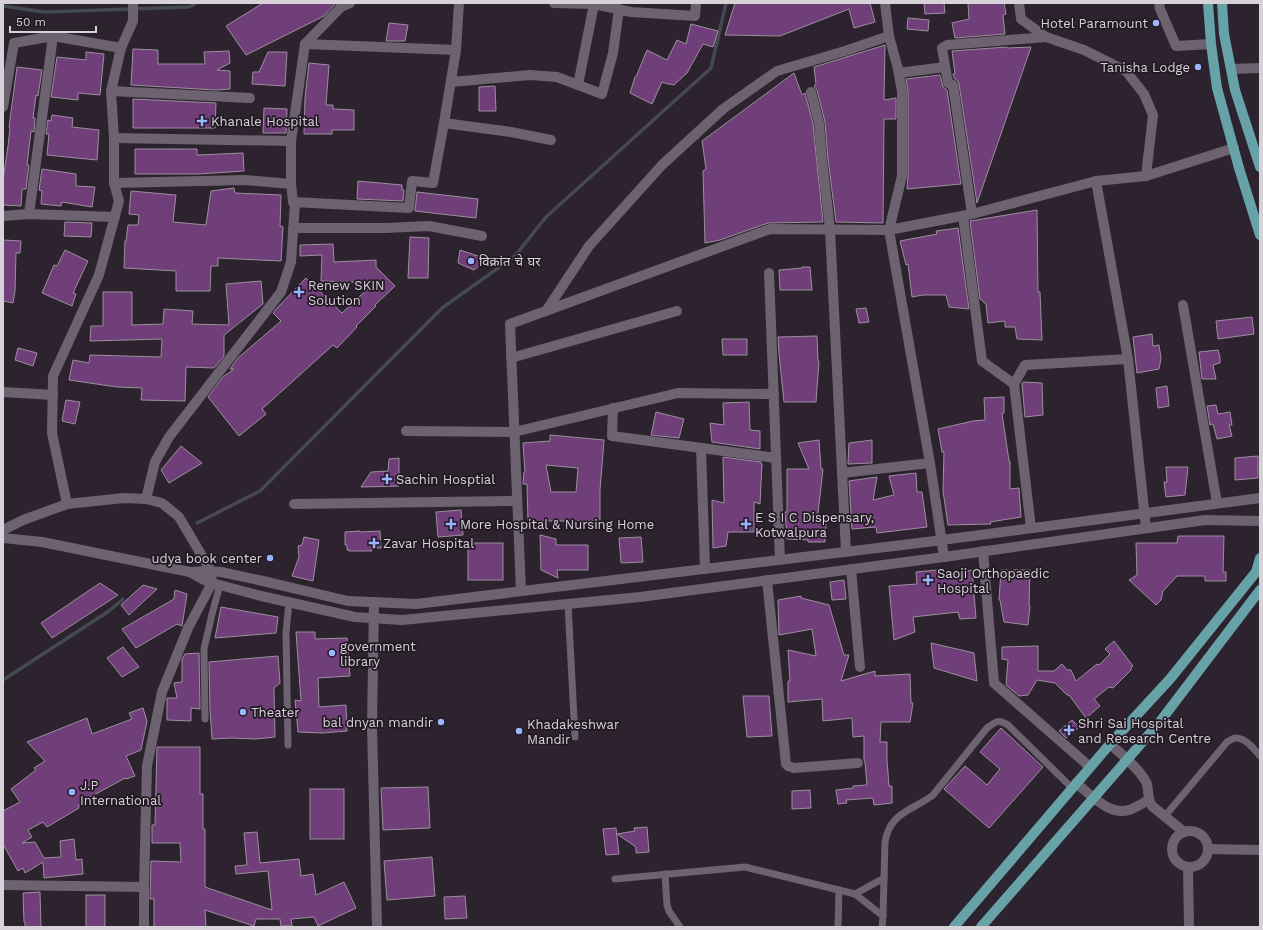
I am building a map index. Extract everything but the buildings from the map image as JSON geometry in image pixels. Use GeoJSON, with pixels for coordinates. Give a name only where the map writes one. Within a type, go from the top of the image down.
{"type":"FeatureCollection","features":[{"type":"Feature","properties":{"kind":"main road"},"geometry":{"type":"LineString","coordinates":[[1208,3],[1210,44],[1218,88],[1260,235]]}},
{"type":"Feature","properties":{"kind":"main road"},"geometry":{"type":"LineString","coordinates":[[1222,3],[1224,34],[1235,90],[1260,167]]}},
{"type":"Feature","properties":{"kind":"main road"},"geometry":{"type":"LineString","coordinates":[[954,927],[1110,744],[1174,674],[1256,572],[1260,558]]}},
{"type":"Feature","properties":{"kind":"main road"},"geometry":{"type":"LineString","coordinates":[[985,926],[1159,722],[1259,592]]}},
{"type":"Feature","properties":{"kind":"street"},"geometry":{"type":"LineString","coordinates":[[67,504],[52,433],[53,376],[99,275],[119,201],[114,182],[114,138],[111,91],[121,48],[133,22],[133,3]]}},
{"type":"Feature","properties":{"kind":"street"},"geometry":{"type":"LineString","coordinates":[[146,499],[155,462],[169,437],[281,292],[291,262],[296,203],[293,202],[291,184],[291,141],[305,44],[341,7],[350,3]]}},
{"type":"Feature","properties":{"kind":"street"},"geometry":{"type":"LineString","coordinates":[[293,202],[409,208],[412,181],[433,183],[456,50],[459,3]]}},
{"type":"Feature","properties":{"kind":"street"},"geometry":{"type":"LineString","coordinates":[[554,3],[594,4],[631,12],[695,16],[696,3]]}},
{"type":"Feature","properties":{"kind":"street"},"geometry":{"type":"LineString","coordinates":[[885,3],[889,36],[899,73],[902,91],[902,176],[889,230],[930,463],[944,556]]}},
{"type":"Feature","properties":{"kind":"street"},"geometry":{"type":"LineString","coordinates":[[1019,3],[1022,19],[1046,37],[1084,50],[1126,71],[1144,94],[1153,115],[1146,176]]}},
{"type":"Feature","properties":{"kind":"street"},"geometry":{"type":"LineString","coordinates":[[1159,3],[1176,46],[1210,44]]}},
{"type":"Feature","properties":{"kind":"street"},"geometry":{"type":"LineString","coordinates":[[578,85],[594,4]]}},
{"type":"Feature","properties":{"kind":"street"},"geometry":{"type":"LineString","coordinates":[[451,82],[530,75],[557,77],[602,94],[613,53],[619,9]]}},
{"type":"Feature","properties":{"kind":"street"},"geometry":{"type":"LineString","coordinates":[[3,107],[14,43],[54,36],[121,48]]}},
{"type":"Feature","properties":{"kind":"street"},"geometry":{"type":"LineString","coordinates":[[29,214],[54,36]]}},
{"type":"Feature","properties":{"kind":"street"},"geometry":{"type":"LineString","coordinates":[[546,311],[589,246],[662,165],[723,109],[777,71],[889,36]]}},
{"type":"Feature","properties":{"kind":"street"},"geometry":{"type":"LineString","coordinates":[[1014,384],[982,361],[953,85],[948,83],[942,48],[947,44],[1046,37]]}},
{"type":"Feature","properties":{"kind":"street"},"geometry":{"type":"LineString","coordinates":[[305,44],[456,50]]}},
{"type":"Feature","properties":{"kind":"street"},"geometry":{"type":"LineString","coordinates":[[899,73],[945,67]]}},
{"type":"Feature","properties":{"kind":"street"},"geometry":{"type":"LineString","coordinates":[[1231,69],[1260,68]]}},
{"type":"Feature","properties":{"kind":"street"},"geometry":{"type":"LineString","coordinates":[[111,91],[250,98]]}},
{"type":"Feature","properties":{"kind":"street"},"geometry":{"type":"LineString","coordinates":[[811,92],[819,123],[830,229],[846,552]]}},
{"type":"Feature","properties":{"kind":"street"},"geometry":{"type":"LineString","coordinates":[[444,123],[510,132],[551,140]]}},
{"type":"Feature","properties":{"kind":"street"},"geometry":{"type":"LineString","coordinates":[[114,138],[291,141]]}},
{"type":"Feature","properties":{"kind":"street"},"geometry":{"type":"LineString","coordinates":[[521,591],[510,324],[770,229],[889,230],[967,215],[1096,181],[1146,176],[1234,148]]}},
{"type":"Feature","properties":{"kind":"street"},"geometry":{"type":"LineString","coordinates":[[114,182],[245,180],[291,184]]}},
{"type":"Feature","properties":{"kind":"street"},"geometry":{"type":"LineString","coordinates":[[1096,181],[1128,359],[1146,528]]}},
{"type":"Feature","properties":{"kind":"street"},"geometry":{"type":"LineString","coordinates":[[3,216],[29,214],[114,217]]}},
{"type":"Feature","properties":{"kind":"street"},"geometry":{"type":"LineString","coordinates":[[294,228],[386,228],[429,226],[482,236]]}},
{"type":"Feature","properties":{"kind":"street"},"geometry":{"type":"LineString","coordinates":[[769,273],[780,560]]}},
{"type":"Feature","properties":{"kind":"street"},"geometry":{"type":"LineString","coordinates":[[1183,305],[1217,503]]}},
{"type":"Feature","properties":{"kind":"street"},"geometry":{"type":"LineString","coordinates":[[511,358],[677,311]]}},
{"type":"Feature","properties":{"kind":"street"},"geometry":{"type":"LineString","coordinates":[[1032,528],[1014,384],[1025,365],[1128,359]]}},
{"type":"Feature","properties":{"kind":"street"},"geometry":{"type":"LineString","coordinates":[[3,392],[53,395]]}},
{"type":"Feature","properties":{"kind":"street"},"geometry":{"type":"LineString","coordinates":[[406,431],[514,432],[678,393],[774,394]]}},
{"type":"Feature","properties":{"kind":"street"},"geometry":{"type":"LineString","coordinates":[[613,408],[612,436],[776,458]]}},
{"type":"Feature","properties":{"kind":"street"},"geometry":{"type":"LineString","coordinates":[[701,448],[704,569]]}},
{"type":"Feature","properties":{"kind":"street"},"geometry":{"type":"LineString","coordinates":[[842,473],[930,463]]}},
{"type":"Feature","properties":{"kind":"street"},"geometry":{"type":"LineString","coordinates":[[3,530],[23,520],[67,504],[124,498],[146,499],[162,504],[179,517],[211,571],[216,584]]}},
{"type":"Feature","properties":{"kind":"street"},"geometry":{"type":"LineString","coordinates":[[3,538],[42,542],[190,572],[221,572],[263,580],[348,601],[416,604],[942,540],[1260,498]]}},
{"type":"Feature","properties":{"kind":"street"},"geometry":{"type":"LineString","coordinates":[[294,504],[517,501]]}},
{"type":"Feature","properties":{"kind":"street"},"geometry":{"type":"LineString","coordinates":[[190,572],[202,579],[216,584],[355,617],[402,620],[640,597],[1205,520],[1260,522]]}},
{"type":"Feature","properties":{"kind":"street"},"geometry":{"type":"LineString","coordinates":[[983,551],[994,684],[1090,767]]}},
{"type":"Feature","properties":{"kind":"street"},"geometry":{"type":"LineString","coordinates":[[851,569],[860,667]]}},
{"type":"Feature","properties":{"kind":"street"},"geometry":{"type":"LineString","coordinates":[[767,580],[786,764],[794,768],[858,763]]}},
{"type":"Feature","properties":{"kind":"street"},"geometry":{"type":"LineString","coordinates":[[144,927],[146,766],[162,692],[188,628],[216,584]]}},
{"type":"Feature","properties":{"kind":"street"},"geometry":{"type":"LineString","coordinates":[[374,602],[372,726],[377,927]]}},
{"type":"Feature","properties":{"kind":"street"},"geometry":{"type":"LineString","coordinates":[[1110,744],[1142,775],[1146,784],[1148,800],[1152,806],[1184,832]]}},
{"type":"Feature","properties":{"kind":"street"},"geometry":{"type":"LineString","coordinates":[[1074,786],[1108,807],[1119,811],[1127,811],[1135,808],[1148,800]]}},
{"type":"Feature","properties":{"kind":"street"},"geometry":{"type":"LineString","coordinates":[[1184,832],[1195,832],[1200,834],[1207,843],[1207,854],[1200,864],[1188,867],[1182,865],[1174,857],[1172,851],[1175,839],[1184,832]]}},
{"type":"Feature","properties":{"kind":"street"},"geometry":{"type":"LineString","coordinates":[[1208,849],[1260,850]]}},
{"type":"Feature","properties":{"kind":"street"},"geometry":{"type":"LineString","coordinates":[[1188,867],[1189,927]]}},
{"type":"Feature","properties":{"kind":"street"},"geometry":{"type":"LineString","coordinates":[[3,884],[144,887]]}},
{"type":"Feature","properties":{"kind":"lane"},"geometry":{"type":"LineString","coordinates":[[205,719],[204,649],[212,614],[216,584]]}},
{"type":"Feature","properties":{"kind":"lane"},"geometry":{"type":"LineString","coordinates":[[288,745],[286,633],[289,602]]}},
{"type":"Feature","properties":{"kind":"lane"},"geometry":{"type":"LineString","coordinates":[[568,604],[576,737]]}},
{"type":"Feature","properties":{"kind":"lane"},"geometry":{"type":"LineString","coordinates":[[882,927],[884,916],[885,842],[887,831],[896,817],[924,802],[933,795],[987,728],[994,723],[1002,722],[1008,726],[1074,786]]}},
{"type":"Feature","properties":{"kind":"lane"},"geometry":{"type":"LineString","coordinates":[[1165,816],[1227,742],[1235,738],[1242,740],[1260,756]]}},
{"type":"Feature","properties":{"kind":"lane"},"geometry":{"type":"LineString","coordinates":[[615,879],[745,867],[855,894],[884,916]]}},
{"type":"Feature","properties":{"kind":"lane"},"geometry":{"type":"LineString","coordinates":[[665,874],[667,905],[669,911],[680,927]]}},
{"type":"Feature","properties":{"kind":"lane"},"geometry":{"type":"LineString","coordinates":[[855,894],[884,878]]}},
{"type":"Feature","properties":{"kind":"lane"},"geometry":{"type":"LineString","coordinates":[[838,927],[839,890]]}},
{"type":"Feature","properties":{"kind":"waterway"},"geometry":{"type":"LineString","coordinates":[[3,6],[44,12],[189,7],[196,3]]}},
{"type":"Feature","properties":{"kind":"waterway"},"geometry":{"type":"LineString","coordinates":[[197,523],[260,491],[442,308],[515,256],[546,217],[711,68],[726,3]]}},
{"type":"Feature","properties":{"kind":"waterway"},"geometry":{"type":"LineString","coordinates":[[3,680],[109,611],[123,599]]}},
{"type":"Feature","properties":{"kind":"place","name":"Hotel Paramount"},"geometry":{"type":"Point","coordinates":[1156,23]}},
{"type":"Feature","properties":{"kind":"place","name":"Tanisha Lodge"},"geometry":{"type":"Point","coordinates":[1198,67]}},
{"type":"Feature","properties":{"kind":"place","name":"Khanale Hospital"},"geometry":{"type":"Point","coordinates":[202,121]}},
{"type":"Feature","properties":{"kind":"place","name":"विक्रांत चे घर"},"geometry":{"type":"Point","coordinates":[471,261]}},
{"type":"Feature","properties":{"kind":"place","name":"Renew SKIN Solution"},"geometry":{"type":"Point","coordinates":[299,292]}},
{"type":"Feature","properties":{"kind":"place","name":"Sachin Hosptial"},"geometry":{"type":"Point","coordinates":[387,479]}},
{"type":"Feature","properties":{"kind":"place","name":"More Hospital & Nursing Home"},"geometry":{"type":"Point","coordinates":[451,524]}},
{"type":"Feature","properties":{"kind":"place","name":"E S I C Dispensary, Kotwalpura"},"geometry":{"type":"Point","coordinates":[746,524]}},
{"type":"Feature","properties":{"kind":"place","name":"Zavar Hospital"},"geometry":{"type":"Point","coordinates":[374,543]}},
{"type":"Feature","properties":{"kind":"place","name":"udya book center"},"geometry":{"type":"Point","coordinates":[270,558]}},
{"type":"Feature","properties":{"kind":"place","name":"Saoji Orthopaedic Hospital"},"geometry":{"type":"Point","coordinates":[928,580]}},
{"type":"Feature","properties":{"kind":"place","name":"government library"},"geometry":{"type":"Point","coordinates":[332,653]}},
{"type":"Feature","properties":{"kind":"place","name":"Theater"},"geometry":{"type":"Point","coordinates":[243,712]}},
{"type":"Feature","properties":{"kind":"place","name":"bal dnyan mandir"},"geometry":{"type":"Point","coordinates":[441,722]}},
{"type":"Feature","properties":{"kind":"place","name":"Shri Sai Hospital and Research Centre"},"geometry":{"type":"Point","coordinates":[1069,730]}},
{"type":"Feature","properties":{"kind":"place","name":"Khadakeshwar Mandir"},"geometry":{"type":"Point","coordinates":[519,731]}},
{"type":"Feature","properties":{"kind":"place","name":"J.P International"},"geometry":{"type":"Point","coordinates":[72,792]}}]}
